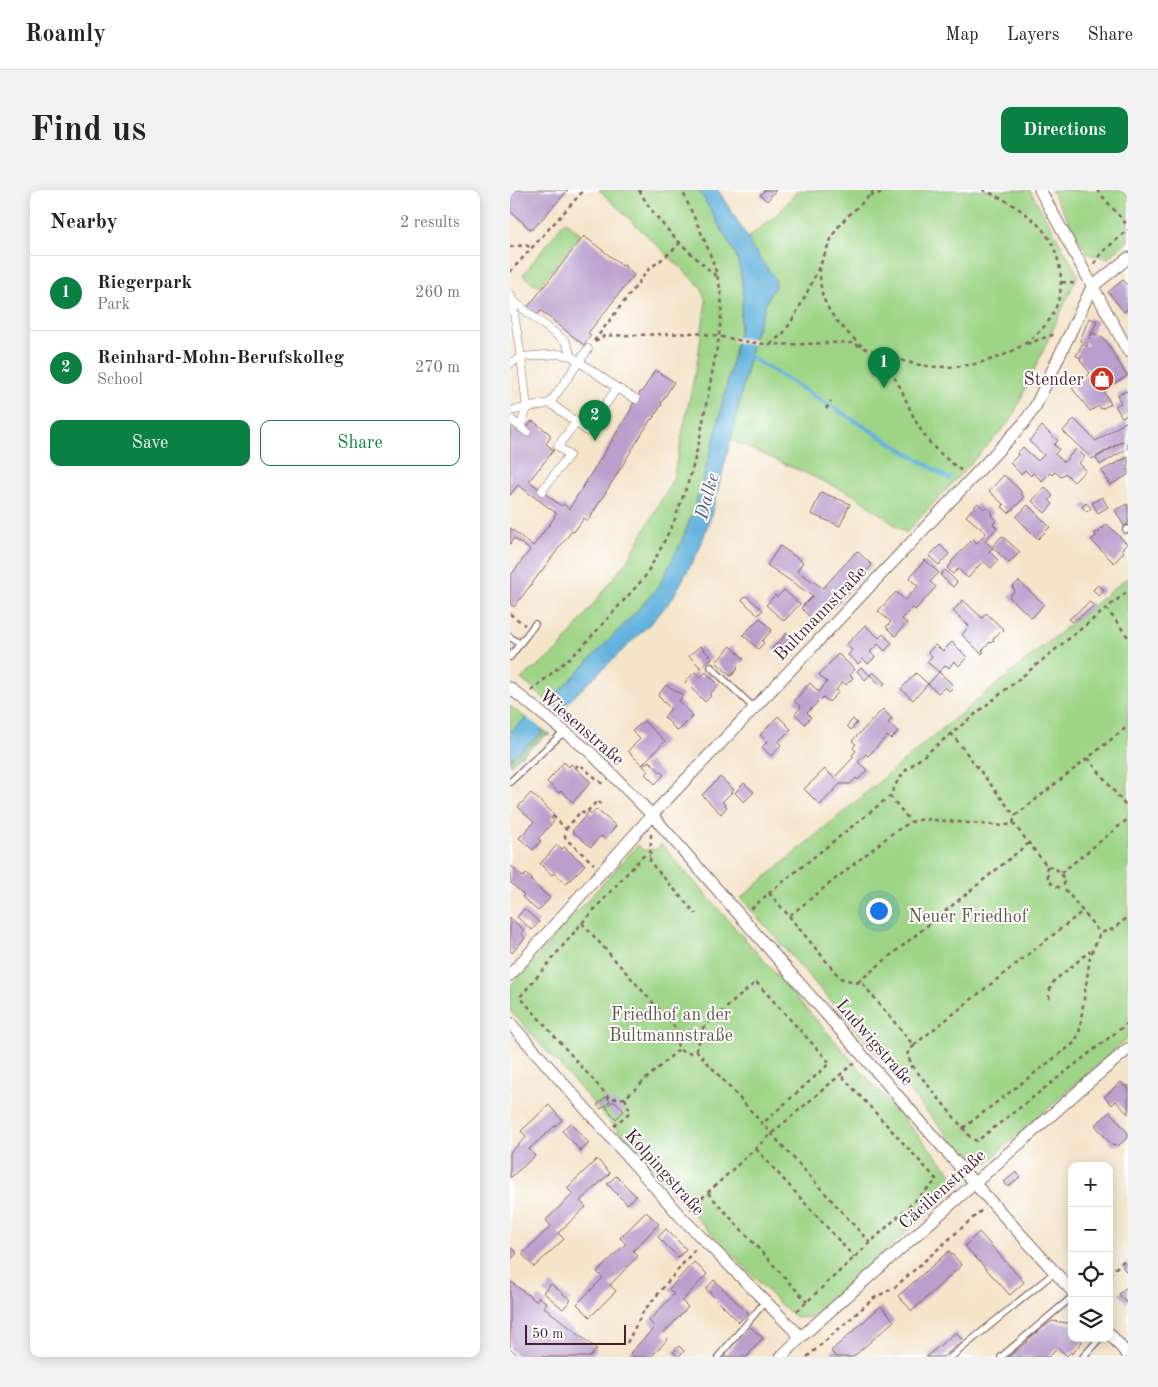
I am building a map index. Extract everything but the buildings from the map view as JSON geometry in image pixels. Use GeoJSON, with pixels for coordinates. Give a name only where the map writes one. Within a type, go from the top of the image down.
{"type":"FeatureCollection","features":[{"type":"Feature","properties":{"kind":"street"},"geometry":{"type":"LineString","coordinates":[[1040,190],[1128,351]]}},
{"type":"Feature","properties":{"kind":"street","name":"Bultmannstraße"},"geometry":{"type":"LineString","coordinates":[[510,975],[652,815],[1023,424],[1035,407],[1066,341],[1089,282],[1128,258]]}},
{"type":"Feature","properties":{"kind":"street"},"geometry":{"type":"LineString","coordinates":[[511,297],[566,342],[571,356]]}},
{"type":"Feature","properties":{"kind":"street"},"geometry":{"type":"LineString","coordinates":[[510,419],[524,430],[527,408],[511,297]]}},
{"type":"Feature","properties":{"kind":"street"},"geometry":{"type":"LineString","coordinates":[[510,411],[550,402],[588,349]]}},
{"type":"Feature","properties":{"kind":"street"},"geometry":{"type":"LineString","coordinates":[[510,364],[521,357],[559,354],[571,356],[636,399]]}},
{"type":"Feature","properties":{"kind":"street"},"geometry":{"type":"LineString","coordinates":[[550,402],[588,430],[618,388]]}},
{"type":"Feature","properties":{"kind":"street"},"geometry":{"type":"LineString","coordinates":[[542,491],[569,455],[558,446],[576,422]]}},
{"type":"Feature","properties":{"kind":"street","name":"Wiesenstraße"},"geometry":{"type":"LineString","coordinates":[[510,688],[590,752],[652,815]]}},
{"type":"Feature","properties":{"kind":"street","name":"Ludwigstraße"},"geometry":{"type":"LineString","coordinates":[[652,815],[975,1184],[1068,1287]]}},
{"type":"Feature","properties":{"kind":"street","name":"Kolpingstraße"},"geometry":{"type":"LineString","coordinates":[[510,1024],[702,1240],[801,1338]]}},
{"type":"Feature","properties":{"kind":"street","name":"Cäcilienstraße"},"geometry":{"type":"LineString","coordinates":[[781,1357],[1128,1049]]}},
{"type":"Feature","properties":{"kind":"street"},"geometry":{"type":"LineString","coordinates":[[1113,1338],[1128,1355]]}},
{"type":"Feature","properties":{"kind":"lane"},"geometry":{"type":"LineString","coordinates":[[510,657],[533,627]]}},
{"type":"Feature","properties":{"kind":"lane"},"geometry":{"type":"LineString","coordinates":[[510,636],[520,644]]}},
{"type":"Feature","properties":{"kind":"lane"},"geometry":{"type":"LineString","coordinates":[[711,667],[754,708]]}},
{"type":"Feature","properties":{"kind":"lane"},"geometry":{"type":"LineString","coordinates":[[510,782],[565,731]]}},
{"type":"Feature","properties":{"kind":"lane"},"geometry":{"type":"LineString","coordinates":[[951,1357],[1054,1272]]}},
{"type":"Feature","properties":{"kind":"lane"},"geometry":{"type":"LineString","coordinates":[[1001,1357],[1068,1300]]}},
{"type":"Feature","properties":{"kind":"lane"},"geometry":{"type":"LineString","coordinates":[[718,1357],[765,1302]]}},
{"type":"Feature","properties":{"kind":"lane"},"geometry":{"type":"LineString","coordinates":[[1084,1357],[1097,1342]]}},
{"type":"Feature","properties":{"kind":"path"},"geometry":{"type":"LineString","coordinates":[[510,272],[584,190]]}},
{"type":"Feature","properties":{"kind":"path"},"geometry":{"type":"LineString","coordinates":[[640,190],[657,219],[717,277]]}},
{"type":"Feature","properties":{"kind":"path"},"geometry":{"type":"LineString","coordinates":[[523,698],[581,648],[644,578],[675,519],[691,474],[703,424],[719,337],[721,295],[710,254],[682,190]]}},
{"type":"Feature","properties":{"kind":"path"},"geometry":{"type":"LineString","coordinates":[[770,344],[784,333],[820,266],[836,230],[874,190]]}},
{"type":"Feature","properties":{"kind":"path"},"geometry":{"type":"LineString","coordinates":[[869,197],[890,190]]}},
{"type":"Feature","properties":{"kind":"path"},"geometry":{"type":"LineString","coordinates":[[982,190],[1008,201],[1038,226],[1051,241],[1058,258],[1062,282],[1061,293],[1055,309],[1046,326],[1023,345]]}},
{"type":"Feature","properties":{"kind":"path"},"geometry":{"type":"LineString","coordinates":[[1089,282],[1101,253],[1128,228],[1097,190]]}},
{"type":"Feature","properties":{"kind":"path"},"geometry":{"type":"LineString","coordinates":[[680,243],[649,269],[592,344],[604,336],[695,333],[762,344],[849,343],[917,364],[950,367],[971,365],[998,358],[1023,345],[1052,335],[1066,341]]}},
{"type":"Feature","properties":{"kind":"path"},"geometry":{"type":"LineString","coordinates":[[510,247],[526,245],[531,248]]}},
{"type":"Feature","properties":{"kind":"path"},"geometry":{"type":"LineString","coordinates":[[820,266],[821,289],[826,304],[850,336],[865,348]]}},
{"type":"Feature","properties":{"kind":"path"},"geometry":{"type":"LineString","coordinates":[[874,351],[899,385],[915,421],[925,437],[939,452],[972,478]]}},
{"type":"Feature","properties":{"kind":"path"},"geometry":{"type":"LineString","coordinates":[[826,408],[831,401]]}},
{"type":"Feature","properties":{"kind":"path"},"geometry":{"type":"LineString","coordinates":[[742,916],[890,796],[906,770],[1128,591]]}},
{"type":"Feature","properties":{"kind":"path"},"geometry":{"type":"LineString","coordinates":[[1106,608],[1128,636]]}},
{"type":"Feature","properties":{"kind":"path"},"geometry":{"type":"LineString","coordinates":[[510,614],[533,627]]}},
{"type":"Feature","properties":{"kind":"path"},"geometry":{"type":"LineString","coordinates":[[1013,823],[1015,816],[1128,726]]}},
{"type":"Feature","properties":{"kind":"path"},"geometry":{"type":"LineString","coordinates":[[951,734],[1015,816]]}},
{"type":"Feature","properties":{"kind":"path"},"geometry":{"type":"LineString","coordinates":[[1088,758],[1128,809]]}},
{"type":"Feature","properties":{"kind":"path"},"geometry":{"type":"LineString","coordinates":[[575,768],[580,763],[605,786]]}},
{"type":"Feature","properties":{"kind":"path"},"geometry":{"type":"LineString","coordinates":[[890,796],[911,822]]}},
{"type":"Feature","properties":{"kind":"path"},"geometry":{"type":"LineString","coordinates":[[601,804],[597,801],[585,815],[581,811],[566,830],[565,837],[602,871]]}},
{"type":"Feature","properties":{"kind":"path"},"geometry":{"type":"LineString","coordinates":[[652,815],[650,862],[696,914]]}},
{"type":"Feature","properties":{"kind":"path"},"geometry":{"type":"LineString","coordinates":[[553,816],[566,830]]}},
{"type":"Feature","properties":{"kind":"path"},"geometry":{"type":"LineString","coordinates":[[789,916],[894,832],[911,822],[924,819],[1004,826],[1013,823]]}},
{"type":"Feature","properties":{"kind":"path"},"geometry":{"type":"LineString","coordinates":[[1061,873],[1128,819]]}},
{"type":"Feature","properties":{"kind":"path"},"geometry":{"type":"LineString","coordinates":[[1013,823],[1047,866],[1061,873],[1064,880],[1064,888],[1100,933]]}},
{"type":"Feature","properties":{"kind":"path"},"geometry":{"type":"LineString","coordinates":[[858,982],[1029,843]]}},
{"type":"Feature","properties":{"kind":"path"},"geometry":{"type":"LineString","coordinates":[[569,850],[573,846]]}},
{"type":"Feature","properties":{"kind":"path"},"geometry":{"type":"LineString","coordinates":[[650,856],[643,856],[582,923],[520,997],[610,1099],[625,1098],[679,1049]]}},
{"type":"Feature","properties":{"kind":"path"},"geometry":{"type":"LineString","coordinates":[[1047,866],[1047,876],[1050,882],[1056,887],[1064,888]]}},
{"type":"Feature","properties":{"kind":"path"},"geometry":{"type":"LineString","coordinates":[[769,893],[840,978],[863,984],[914,1046]]}},
{"type":"Feature","properties":{"kind":"path"},"geometry":{"type":"LineString","coordinates":[[1083,911],[909,1050],[907,1055],[912,1066],[971,1138],[977,1141],[1128,1023]]}},
{"type":"Feature","properties":{"kind":"path"},"geometry":{"type":"LineString","coordinates":[[963,1128],[1078,1039],[1092,950],[1100,933],[1113,929],[1128,917]]}},
{"type":"Feature","properties":{"kind":"path"},"geometry":{"type":"LineString","coordinates":[[582,923],[680,1033]]}},
{"type":"Feature","properties":{"kind":"path"},"geometry":{"type":"LineString","coordinates":[[1049,999],[1050,989],[1054,981],[1092,950]]}},
{"type":"Feature","properties":{"kind":"path"},"geometry":{"type":"LineString","coordinates":[[696,1034],[756,982],[830,1063],[762,1124]]}},
{"type":"Feature","properties":{"kind":"path"},"geometry":{"type":"LineString","coordinates":[[686,1030],[696,1034],[699,1039],[699,1045],[696,1050],[691,1053],[684,1053],[679,1049],[676,1044],[680,1033],[686,1030]]}},
{"type":"Feature","properties":{"kind":"path"},"geometry":{"type":"LineString","coordinates":[[696,1050],[870,1242]]}},
{"type":"Feature","properties":{"kind":"path"},"geometry":{"type":"LineString","coordinates":[[681,1217],[771,1134],[863,1055]]}},
{"type":"Feature","properties":{"kind":"path"},"geometry":{"type":"LineString","coordinates":[[890,1086],[912,1066]]}},
{"type":"Feature","properties":{"kind":"path"},"geometry":{"type":"LineString","coordinates":[[797,1311],[937,1180],[841,1075]]}},
{"type":"Feature","properties":{"kind":"path"},"geometry":{"type":"LineString","coordinates":[[606,1134],[630,1112],[625,1098]]}},
{"type":"Feature","properties":{"kind":"path"},"geometry":{"type":"LineString","coordinates":[[756,1149],[854,1257]]}},
{"type":"Feature","properties":{"kind":"path"},"geometry":{"type":"LineString","coordinates":[[708,1193],[807,1302]]}},
{"type":"Feature","properties":{"kind":"path"},"geometry":{"type":"LineString","coordinates":[[807,1357],[874,1298],[894,1288],[992,1202]]}},
{"type":"Feature","properties":{"kind":"path"},"geometry":{"type":"LineString","coordinates":[[627,1343],[643,1312],[702,1240]]}},
{"type":"Feature","properties":{"kind":"path"},"geometry":{"type":"LineString","coordinates":[[1113,1270],[1128,1257]]}},
{"type":"Feature","properties":{"kind":"green space"},"geometry":{"type":"Polygon","coordinates":[[[599,190],[699,190],[736,255],[743,292],[740,327],[715,436],[693,512],[681,543],[659,586],[549,702],[521,679],[559,649],[629,558],[673,479],[698,358],[706,301],[701,287],[599,190]]]}},
{"type":"Feature","properties":{"kind":"green space"},"geometry":{"type":"Polygon","coordinates":[[[798,190],[1030,190],[1078,275],[1011,420],[906,533],[854,495],[731,440],[754,337],[776,281],[751,246],[748,238],[780,212],[798,190]]]}},
{"type":"Feature","properties":{"kind":"green space"},"geometry":{"type":"Polygon","coordinates":[[[1051,190],[1128,190],[1128,241],[1108,258],[1088,254],[1051,190]]]}},
{"type":"Feature","properties":{"kind":"green space"},"geometry":{"type":"Polygon","coordinates":[[[565,221],[581,234],[538,287],[523,275],[565,221]]]}},
{"type":"Feature","properties":{"kind":"green space","name":"Neuer Friedhof"},"geometry":{"type":"Polygon","coordinates":[[[1128,577],[1128,1038],[981,1168],[976,1168],[741,898],[930,739],[1128,577]]]}},
{"type":"Feature","properties":{"kind":"green space"},"geometry":{"type":"Polygon","coordinates":[[[510,706],[526,718],[510,732],[510,706]]]}},
{"type":"Feature","properties":{"kind":"green space"},"geometry":{"type":"Polygon","coordinates":[[[541,728],[550,735],[546,735],[510,765],[510,759],[542,732],[541,728]]]}},
{"type":"Feature","properties":{"kind":"green space","name":"Friedhof an der Bultmannstraße"},"geometry":{"type":"Polygon","coordinates":[[[661,844],[961,1184],[810,1317],[797,1318],[785,1309],[689,1210],[510,1010],[510,986],[638,845],[643,850],[658,849],[661,844]]]}},
{"type":"Feature","properties":{"kind":"water","name":"Dalke"},"geometry":{"type":"Polygon","coordinates":[[[699,190],[718,190],[751,246],[776,280],[754,337],[731,440],[710,519],[699,550],[672,599],[652,622],[541,728],[540,730],[543,732],[510,759],[510,732],[549,702],[659,586],[681,543],[693,512],[715,436],[740,327],[743,292],[736,255],[699,190]]]}},
{"type":"Feature","properties":{"kind":"pier"},"geometry":{"type":"Polygon","coordinates":[[[735,337],[756,340],[754,345],[733,342],[735,337]]]}},
{"type":"Feature","properties":{"kind":"pier"},"geometry":{"type":"Polygon","coordinates":[[[547,701],[561,712],[543,729],[528,719],[547,701]]]}},
{"type":"Feature","properties":{"kind":"waterway"},"geometry":{"type":"LineString","coordinates":[[744,355],[749,356],[950,479]]}},
{"type":"Feature","properties":{"kind":"place","name":"Stender"},"geometry":{"type":"Point","coordinates":[1102,379]}},
{"type":"Feature","properties":{"kind":"place","name":"Riegerpark"},"geometry":{"type":"Point","coordinates":[884,388]}},
{"type":"Feature","properties":{"kind":"place","name":"Reinhard-Mohn-Berufskolleg"},"geometry":{"type":"Point","coordinates":[595,441]}}]}
